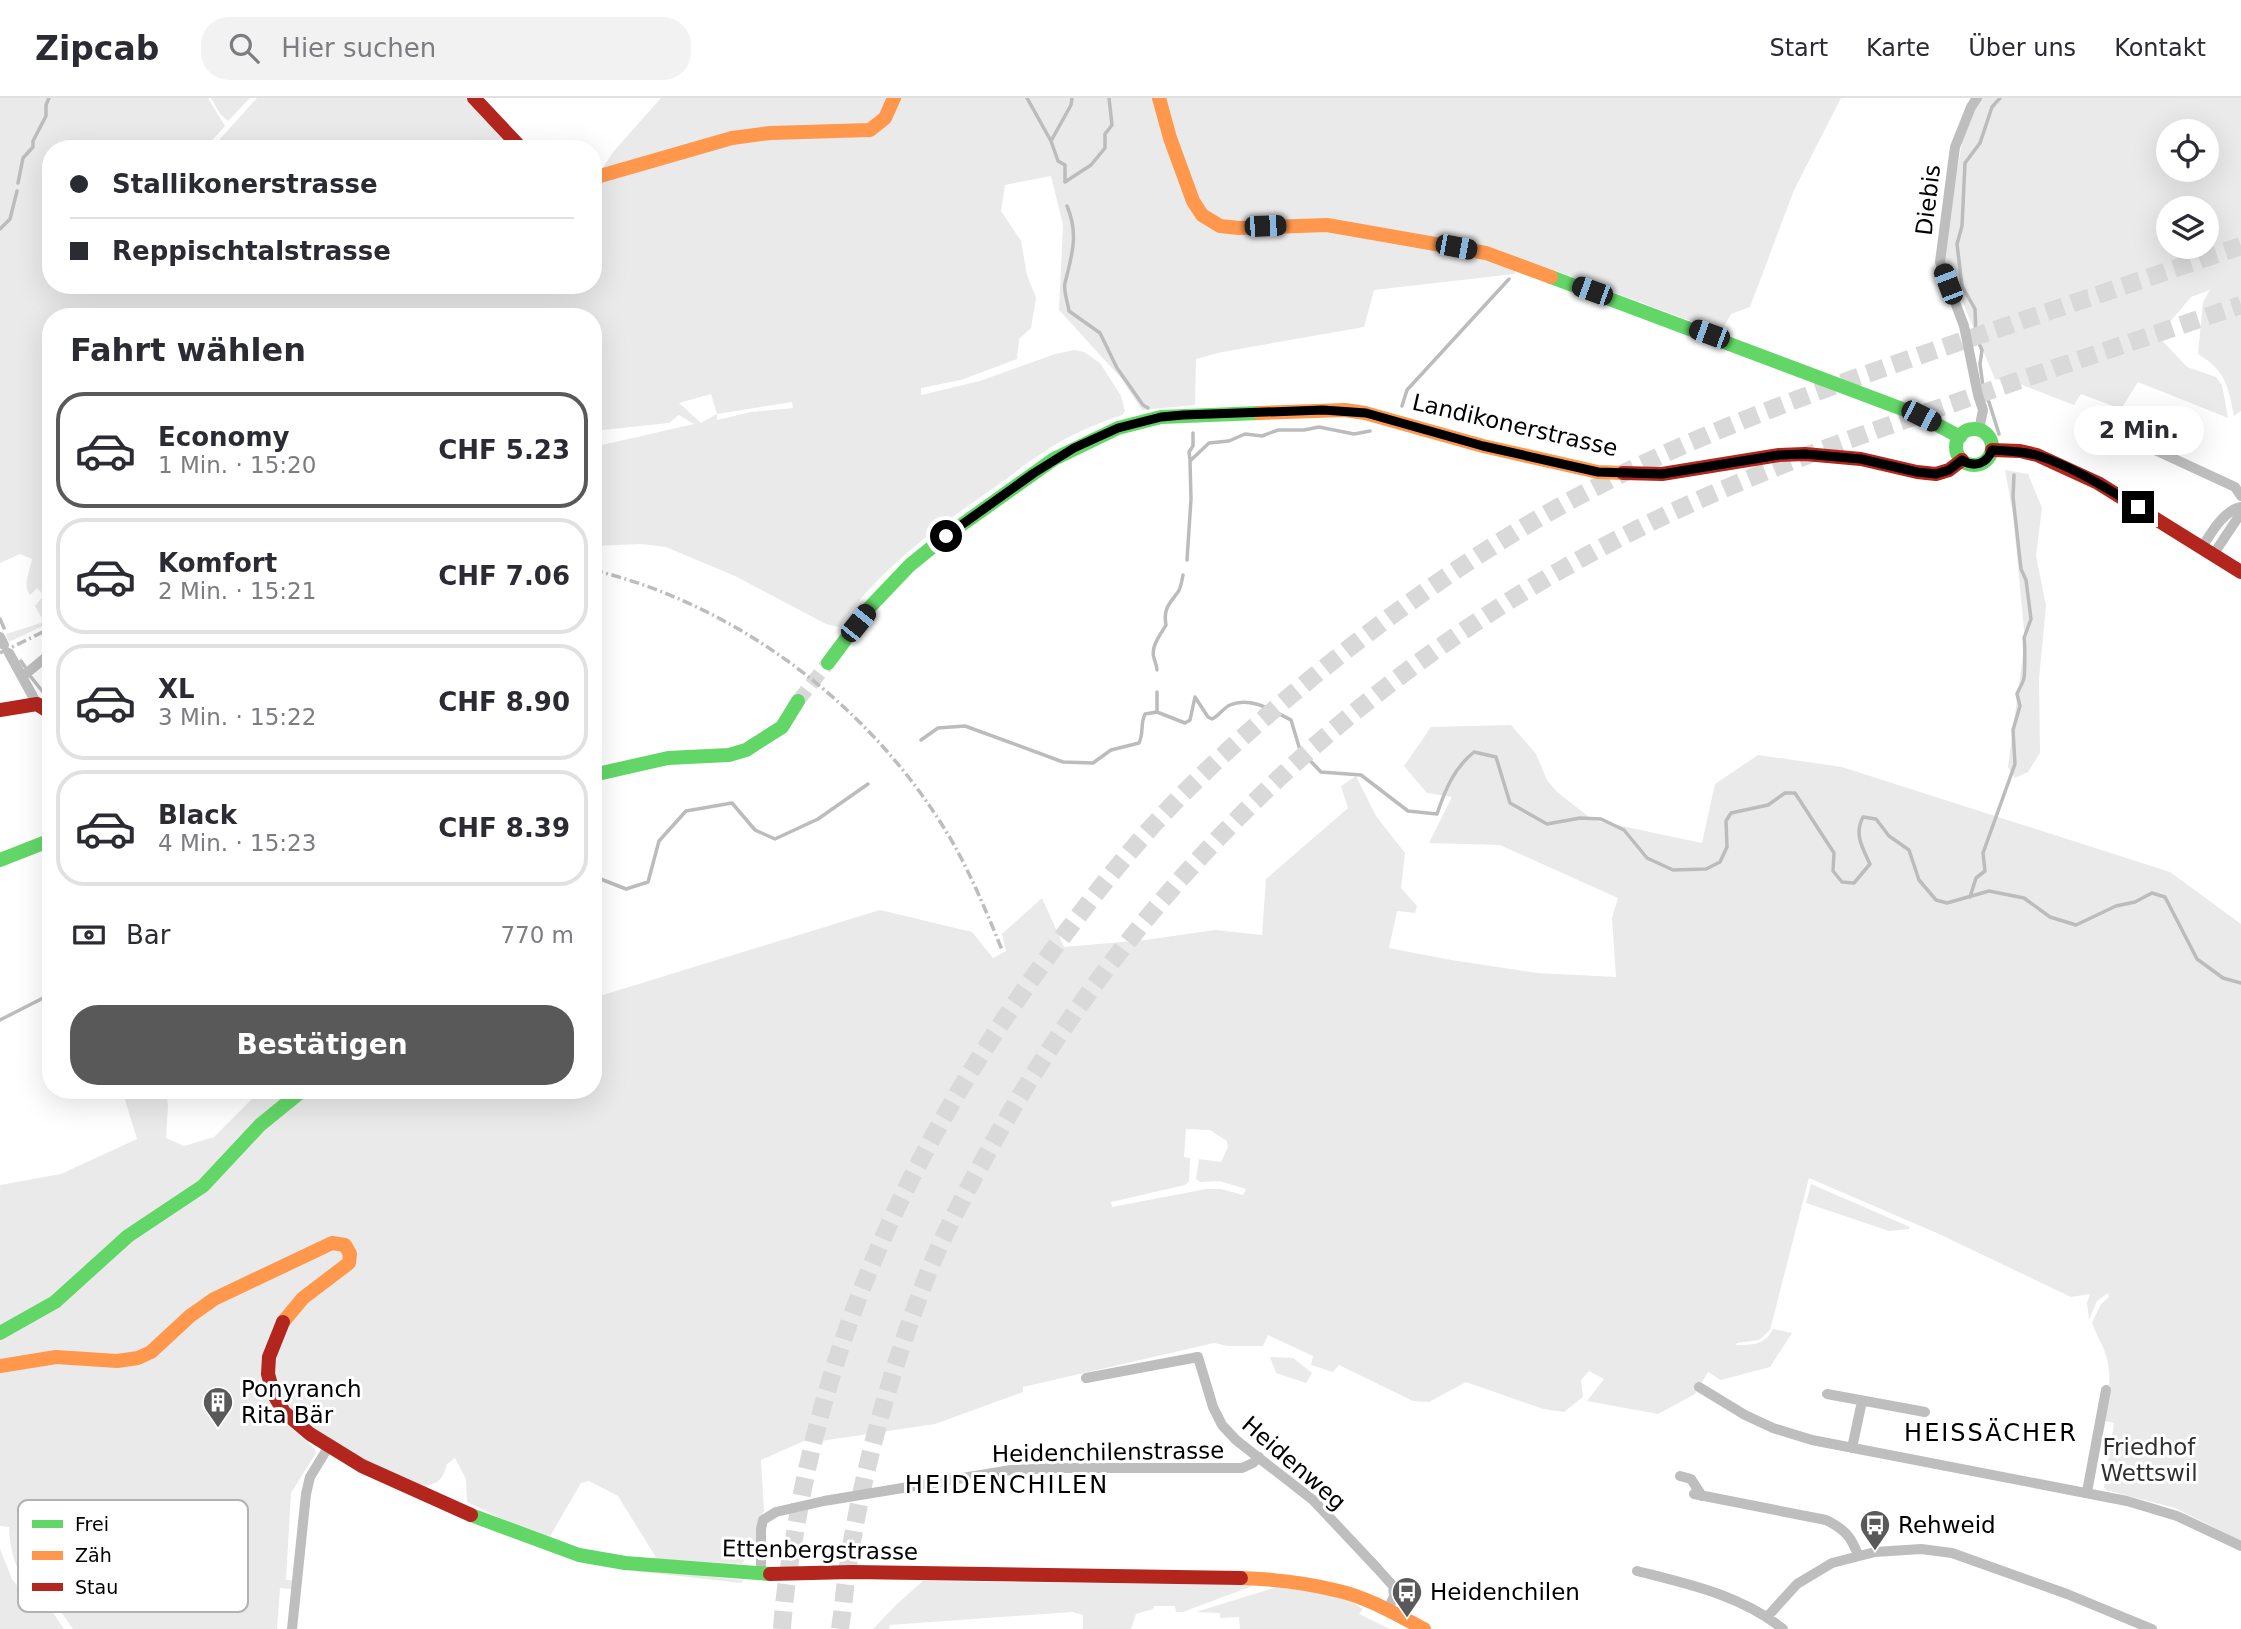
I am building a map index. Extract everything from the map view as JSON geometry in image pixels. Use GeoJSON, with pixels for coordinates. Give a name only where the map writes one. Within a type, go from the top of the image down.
{"type":"FeatureCollection","features":[{"type":"Feature","properties":{"kind":"street"},"geometry":{"type":"LineString","coordinates":[[474,98],[514,140]]}},
{"type":"Feature","properties":{"kind":"street"},"geometry":{"type":"LineString","coordinates":[[602,175],[739,137],[770,133],[870,130],[885,118],[894,98]]}},
{"type":"Feature","properties":{"kind":"street"},"geometry":{"type":"LineString","coordinates":[[1159,98],[1193,201],[1202,215],[1220,226],[1240,228],[1327,225],[1486,253],[1734,343],[1921,416],[1960,437]]}},
{"type":"Feature","properties":{"kind":"street","name":"Diebis"},"geometry":{"type":"LineString","coordinates":[[1977,98],[1955,147],[1940,262],[1964,327],[1983,410],[1979,430]]}},
{"type":"Feature","properties":{"kind":"street","name":"Landikonerstrasse"},"geometry":{"type":"LineString","coordinates":[[828,663],[869,608],[929,549],[1054,459],[1118,428],[1161,417],[1345,410],[1366,413],[1483,446],[1598,472],[1662,474],[1779,455],[1805,454],[1861,459],[1936,474],[1949,470],[1962,460]]}},
{"type":"Feature","properties":{"kind":"street"},"geometry":{"type":"LineString","coordinates":[[1970,429],[1979,430],[1991,440],[1992,450],[1988,458],[1981,463],[1971,464],[1962,460],[1956,447],[1960,437],[1970,429]]}},
{"type":"Feature","properties":{"kind":"street"},"geometry":{"type":"LineString","coordinates":[[2116,432],[2235,487],[2241,496]]}},
{"type":"Feature","properties":{"kind":"street"},"geometry":{"type":"LineString","coordinates":[[1992,450],[2037,455],[2077,473],[2129,501],[2241,572]]}},
{"type":"Feature","properties":{"kind":"street"},"geometry":{"type":"LineString","coordinates":[[2208,551],[2238,510]]}},
{"type":"Feature","properties":{"kind":"street"},"geometry":{"type":"LineString","coordinates":[[4,645],[37,704],[42,707]]}},
{"type":"Feature","properties":{"kind":"street"},"geometry":{"type":"LineString","coordinates":[[22,677],[42,660]]}},
{"type":"Feature","properties":{"kind":"street"},"geometry":{"type":"LineString","coordinates":[[602,773],[668,758],[729,755],[746,750],[782,727],[798,701]]}},
{"type":"Feature","properties":{"kind":"street"},"geometry":{"type":"LineString","coordinates":[[0,710],[37,704]]}},
{"type":"Feature","properties":{"kind":"street"},"geometry":{"type":"LineString","coordinates":[[0,860],[42,844]]}},
{"type":"Feature","properties":{"kind":"street"},"geometry":{"type":"LineString","coordinates":[[0,1333],[49,1306],[128,1236],[203,1186],[260,1125],[292,1099]]}},
{"type":"Feature","properties":{"kind":"street","name":"Ettenbergstrasse"},"geometry":{"type":"LineString","coordinates":[[0,1366],[56,1357],[117,1361],[138,1358],[151,1352],[190,1316],[214,1299],[332,1243],[344,1244],[349,1251],[349,1263],[309,1292],[284,1321],[272,1347],[268,1374],[274,1395],[284,1412],[295,1423],[362,1466],[431,1499],[549,1545],[579,1555],[625,1563],[761,1574],[852,1572],[1264,1579],[1340,1591],[1388,1610],[1424,1629]]}},
{"type":"Feature","properties":{"kind":"street","name":"Heidenweg"},"geometry":{"type":"LineString","coordinates":[[1086,1378],[1198,1357],[1213,1407],[1222,1425],[1236,1440],[1313,1500],[1377,1568],[1393,1586],[1394,1596],[1388,1610]]}},
{"type":"Feature","properties":{"kind":"street"},"geometry":{"type":"LineString","coordinates":[[1699,1387],[1745,1415],[1773,1428],[1812,1440],[2087,1492],[2177,1516],[2241,1546]]}},
{"type":"Feature","properties":{"kind":"street"},"geometry":{"type":"LineString","coordinates":[[2087,1492],[2106,1390]]}},
{"type":"Feature","properties":{"kind":"street"},"geometry":{"type":"LineString","coordinates":[[1828,1394],[1925,1412]]}},
{"type":"Feature","properties":{"kind":"street"},"geometry":{"type":"LineString","coordinates":[[1852,1448],[1862,1401]]}},
{"type":"Feature","properties":{"kind":"street"},"geometry":{"type":"LineString","coordinates":[[292,1629],[306,1494],[310,1477],[329,1446]]}},
{"type":"Feature","properties":{"kind":"street","name":"Heidenchilenstrasse"},"geometry":{"type":"LineString","coordinates":[[761,1574],[763,1520],[770,1514],[812,1503],[1011,1470],[1242,1468],[1259,1457]]}},
{"type":"Feature","properties":{"kind":"street"},"geometry":{"type":"LineString","coordinates":[[1680,1476],[1691,1479],[1698,1495],[1826,1520],[1843,1528],[1853,1540],[1858,1555]]}},
{"type":"Feature","properties":{"kind":"street"},"geometry":{"type":"LineString","coordinates":[[1767,1617],[1787,1592],[1832,1563],[1858,1555],[1904,1548],[1952,1553],[2067,1594],[2152,1629]]}},
{"type":"Feature","properties":{"kind":"street"},"geometry":{"type":"LineString","coordinates":[[1637,1571],[1718,1593],[1767,1617],[1783,1629]]}},
{"type":"Feature","properties":{"kind":"green space"},"geometry":{"type":"Polygon","coordinates":[[[0,98],[208,98],[225,126],[212,140],[42,140],[42,294],[602,294],[602,170],[613,152],[661,98],[1841,98],[1794,190],[1750,307],[1731,314],[1721,332],[1520,260],[1514,274],[1374,290],[1364,327],[1196,359],[1195,405],[1142,410],[1121,378],[1059,310],[1063,225],[1051,176],[1005,185],[1001,211],[1021,241],[1027,275],[1036,298],[1031,328],[1019,339],[1017,359],[961,380],[921,388],[921,395],[980,381],[1055,354],[1074,350],[1084,352],[1100,363],[1121,396],[1125,411],[1122,415],[1050,448],[932,532],[873,585],[839,627],[826,624],[735,576],[666,547],[641,544],[602,546],[602,445],[694,424],[679,415],[669,423],[602,430],[602,308],[42,308],[42,593],[37,588],[30,595],[27,582],[32,559],[20,554],[0,563],[0,98]],[[711,394],[679,403],[701,423],[717,414],[711,394]],[[792,402],[717,414],[717,420],[751,412],[793,408],[792,402]]]}},
{"type":"Feature","properties":{"kind":"green space"},"geometry":{"type":"Polygon","coordinates":[[[211,98],[250,98],[228,121],[220,114],[211,98]]]}},
{"type":"Feature","properties":{"kind":"green space"},"geometry":{"type":"Polygon","coordinates":[[[257,98],[467,98],[506,140],[219,140],[257,98]]]}},
{"type":"Feature","properties":{"kind":"green space"},"geometry":{"type":"Polygon","coordinates":[[[1970,98],[2241,98],[2241,411],[2234,416],[2230,396],[2220,373],[2198,354],[2203,302],[2210,290],[2191,297],[2158,336],[2187,367],[2216,377],[2222,385],[2228,418],[2138,382],[2121,409],[2081,394],[2074,405],[2012,381],[1995,379],[1942,253],[1970,98]]]}},
{"type":"Feature","properties":{"kind":"green space"},"geometry":{"type":"Polygon","coordinates":[[[2005,470],[2028,474],[2042,508],[2036,556],[2046,605],[2039,679],[2040,753],[2028,772],[2015,778],[2008,767],[2025,640],[2013,514],[2005,470]]]}},
{"type":"Feature","properties":{"kind":"green space"},"geometry":{"type":"Polygon","coordinates":[[[42,597],[42,618],[35,606],[42,597]]]}},
{"type":"Feature","properties":{"kind":"green space"},"geometry":{"type":"Polygon","coordinates":[[[42,623],[42,626],[9,642],[6,634],[42,623]]]}},
{"type":"Feature","properties":{"kind":"green space","name":"Friedhof Wettswil"},"geometry":{"type":"Polygon","coordinates":[[[1511,725],[1536,754],[1547,780],[1557,792],[1593,820],[1702,843],[1715,784],[1758,755],[1842,767],[2170,872],[2241,924],[2241,1541],[2175,1508],[2106,1490],[2104,1487],[2114,1423],[2105,1421],[2109,1390],[2107,1359],[2092,1323],[2101,1304],[2109,1297],[2108,1293],[2097,1301],[2089,1320],[2087,1303],[2090,1294],[2071,1297],[1939,1234],[1809,1178],[1770,1330],[1759,1340],[1736,1345],[1758,1343],[1773,1329],[1792,1333],[1770,1367],[1721,1380],[1708,1372],[1695,1394],[1658,1414],[1587,1401],[1604,1379],[1589,1371],[1581,1380],[1583,1397],[1564,1412],[1543,1409],[1466,1382],[1429,1402],[1413,1401],[1339,1365],[1333,1372],[1311,1365],[1313,1356],[1268,1335],[1263,1346],[1228,1346],[1214,1343],[1023,1387],[1023,1392],[935,1424],[821,1441],[820,1434],[761,1460],[764,1511],[757,1524],[755,1557],[747,1557],[742,1564],[657,1559],[618,1496],[589,1481],[581,1483],[549,1538],[515,1525],[467,1502],[466,1479],[455,1458],[447,1464],[439,1480],[422,1486],[329,1440],[297,1415],[286,1402],[277,1377],[261,1381],[270,1403],[282,1420],[315,1449],[316,1453],[291,1493],[286,1580],[294,1580],[293,1589],[280,1588],[277,1629],[73,1629],[61,1612],[248,1612],[248,1500],[18,1500],[18,1570],[9,1527],[0,1526],[0,1185],[61,1174],[137,1139],[126,1099],[167,1099],[166,1138],[184,1146],[214,1137],[252,1099],[602,1099],[602,995],[880,910],[972,932],[993,958],[1006,951],[1002,934],[1042,898],[1064,947],[1145,940],[1215,930],[1262,935],[1266,879],[1348,808],[1341,786],[1356,776],[1376,816],[1405,853],[1401,888],[1417,906],[1415,913],[1397,911],[1389,948],[1537,973],[1616,977],[1612,918],[1618,898],[1500,845],[1429,843],[1452,797],[1427,793],[1404,766],[1431,727],[1511,725]],[[1186,1129],[1184,1157],[1190,1158],[1189,1181],[1185,1185],[1111,1202],[1112,1207],[1206,1189],[1221,1189],[1243,1195],[1246,1189],[1219,1181],[1200,1182],[1196,1179],[1199,1159],[1221,1162],[1228,1147],[1227,1141],[1210,1130],[1186,1129]]]}},
{"type":"Feature","properties":{"kind":"green space"},"geometry":{"type":"Polygon","coordinates":[[[1811,1184],[1910,1227],[1889,1231],[1806,1203],[1811,1184]]]}},
{"type":"Feature","properties":{"kind":"green space"},"geometry":{"type":"Polygon","coordinates":[[[1270,1357],[1293,1358],[1312,1373],[1306,1383],[1276,1373],[1270,1357]]]}},
{"type":"Feature","properties":{"kind":"green space"},"geometry":{"type":"Polygon","coordinates":[[[0,1549],[12,1579],[18,1586],[18,1612],[53,1612],[64,1629],[0,1629],[0,1549]]]}},
{"type":"Feature","properties":{"kind":"green space"},"geometry":{"type":"Polygon","coordinates":[[[639,1569],[742,1580],[742,1583],[633,1571],[639,1569]]]}},
{"type":"Feature","properties":{"kind":"green space"},"geometry":{"type":"Polygon","coordinates":[[[923,1581],[1252,1586],[1183,1612],[1176,1612],[1175,1606],[1154,1606],[1153,1609],[1136,1614],[1131,1629],[1083,1629],[1083,1615],[1072,1612],[890,1625],[889,1629],[873,1629],[923,1581]]]}},
{"type":"Feature","properties":{"kind":"green space"},"geometry":{"type":"Polygon","coordinates":[[[1277,1587],[1344,1599],[1363,1609],[1359,1614],[1390,1629],[1240,1629],[1239,1617],[1220,1618],[1220,1613],[1196,1612],[1277,1587]]]}},
{"type":"Feature","properties":{"kind":"waterway"},"geometry":{"type":"LineString","coordinates":[[18,183],[23,158],[33,147],[33,141],[46,116],[49,98]]}},
{"type":"Feature","properties":{"kind":"waterway"},"geometry":{"type":"LineString","coordinates":[[1027,98],[1051,141]]}},
{"type":"Feature","properties":{"kind":"waterway"},"geometry":{"type":"LineString","coordinates":[[1065,181],[1065,165],[1058,161],[1051,141],[1071,105],[1072,98]]}},
{"type":"Feature","properties":{"kind":"waterway"},"geometry":{"type":"LineString","coordinates":[[1065,182],[1091,165],[1105,148],[1105,134],[1112,125],[1109,98]]}},
{"type":"Feature","properties":{"kind":"waterway"},"geometry":{"type":"LineString","coordinates":[[1999,434],[1984,394],[1980,364],[1982,350],[1976,337],[1975,309],[1962,286],[1957,244],[1962,226],[1965,163],[1980,143],[1992,107],[2000,98]]}},
{"type":"Feature","properties":{"kind":"waterway"},"geometry":{"type":"LineString","coordinates":[[0,229],[10,219],[17,191]]}},
{"type":"Feature","properties":{"kind":"waterway"},"geometry":{"type":"LineString","coordinates":[[1067,206],[1073,226],[1072,254],[1065,286],[1069,311],[1100,333],[1117,368],[1143,405],[1148,408]]}},
{"type":"Feature","properties":{"kind":"waterway"},"geometry":{"type":"LineString","coordinates":[[1402,406],[1407,390],[1509,279]]}},
{"type":"Feature","properties":{"kind":"waterway"},"geometry":{"type":"LineString","coordinates":[[1187,560],[1191,499],[1190,461],[1209,443],[1229,441],[1245,434],[1262,436],[1278,430],[1319,427],[1354,434],[1370,431]]}},
{"type":"Feature","properties":{"kind":"waterway"},"geometry":{"type":"LineString","coordinates":[[1190,460],[1193,433]]}},
{"type":"Feature","properties":{"kind":"waterway"},"geometry":{"type":"LineString","coordinates":[[1970,897],[1976,878],[1985,871],[1983,853],[2015,764],[2013,730],[2020,706],[2017,694],[2024,678],[2024,638],[2031,619],[2026,580],[2021,569],[2013,497],[2014,475]]}},
{"type":"Feature","properties":{"kind":"waterway"},"geometry":{"type":"LineString","coordinates":[[1157,670],[1153,649],[1166,625],[1166,611],[1179,590],[1183,575]]}},
{"type":"Feature","properties":{"kind":"waterway"},"geometry":{"type":"LineString","coordinates":[[0,619],[4,628]]}},
{"type":"Feature","properties":{"kind":"waterway"},"geometry":{"type":"LineString","coordinates":[[21,661],[25,667]]}},
{"type":"Feature","properties":{"kind":"waterway"},"geometry":{"type":"LineString","coordinates":[[31,677],[42,691]]}},
{"type":"Feature","properties":{"kind":"waterway"},"geometry":{"type":"LineString","coordinates":[[1157,692],[1157,711]]}},
{"type":"Feature","properties":{"kind":"waterway"},"geometry":{"type":"LineString","coordinates":[[921,740],[938,728],[965,726],[1063,762],[1093,763],[1111,750],[1139,743],[1145,714],[1157,712],[1185,723],[1190,720],[1195,697],[1212,719],[1230,705],[1254,703],[1291,720],[1300,750],[1321,772],[1361,775],[1408,811],[1437,814],[1451,780],[1474,752],[1496,757],[1510,803],[1547,824],[1580,818],[1601,819],[1624,830],[1647,858],[1673,870],[1706,869],[1720,862],[1727,847],[1726,821],[1731,813],[1768,805],[1785,793],[1795,793],[1834,853],[1833,871],[1842,882],[1854,883],[1870,864],[1860,840],[1859,829],[1863,817],[1876,819],[1889,836],[1909,850],[1919,880],[1936,900],[1947,903],[1989,891],[2024,898],[2050,917],[2076,925],[2152,893],[2165,897],[2197,959],[2223,978],[2241,983]]}},
{"type":"Feature","properties":{"kind":"waterway"},"geometry":{"type":"LineString","coordinates":[[602,880],[626,889],[648,882],[659,841],[686,811],[732,803],[755,830],[775,839],[818,819],[868,784]]}},
{"type":"Feature","properties":{"kind":"waterway"},"geometry":{"type":"LineString","coordinates":[[0,1020],[42,999]]}},
{"type":"Feature","properties":{"kind":"tunnel"},"geometry":{"type":"LineString","coordinates":[[782,1629],[787,1581],[811,1452],[832,1374],[858,1298],[889,1224],[964,1082],[1008,1013],[1092,898],[1175,802],[1211,766],[1308,681],[1410,602],[1518,530],[1594,488],[1674,449],[1798,399],[2241,246]]}},
{"type":"Feature","properties":{"kind":"tunnel"},"geometry":{"type":"LineString","coordinates":[[840,1629],[849,1557],[865,1476],[883,1406],[917,1302],[952,1219],[995,1139],[1051,1046],[1115,958],[1185,874],[1260,796],[1341,723],[1427,656],[1518,596],[1612,542],[1696,501],[1825,449],[2241,305]]}},
{"type":"Feature","properties":{"kind":"tunnel"},"geometry":{"type":"LineString","coordinates":[[798,701],[828,663]]}},
{"type":"Feature","properties":{"kind":"railway"},"geometry":{"type":"LineString","coordinates":[[602,573],[648,587],[701,609],[752,637],[800,670],[845,708],[886,750],[922,795],[960,856],[1002,950]]}},
{"type":"Feature","properties":{"kind":"railway"},"geometry":{"type":"LineString","coordinates":[[0,653],[42,632]]}},
{"type":"Feature","properties":{"kind":"traffic: fast"},"geometry":{"type":"LineString","coordinates":[[1551,277],[1921,416],[1960,437]]}},
{"type":"Feature","properties":{"kind":"traffic: fast"},"geometry":{"type":"LineString","coordinates":[[828,663],[869,608],[910,565],[1054,459],[1118,428],[1161,417],[1259,413]]}},
{"type":"Feature","properties":{"kind":"traffic: fast"},"geometry":{"type":"LineString","coordinates":[[1974,429],[1987,434],[1992,447],[1987,460],[1974,465],[1961,460],[1956,447],[1961,434],[1974,429]]}},
{"type":"Feature","properties":{"kind":"traffic: fast"},"geometry":{"type":"LineString","coordinates":[[602,773],[668,758],[729,755],[746,750],[782,727],[798,701]]}},
{"type":"Feature","properties":{"kind":"traffic: fast"},"geometry":{"type":"LineString","coordinates":[[0,860],[42,844]]}},
{"type":"Feature","properties":{"kind":"traffic: fast"},"geometry":{"type":"LineString","coordinates":[[0,1333],[55,1302],[128,1236],[203,1186],[260,1125],[292,1099]]}},
{"type":"Feature","properties":{"kind":"traffic: fast"},"geometry":{"type":"LineString","coordinates":[[471,1515],[579,1555],[625,1563],[770,1574]]}},
{"type":"Feature","properties":{"kind":"traffic: slow"},"geometry":{"type":"LineString","coordinates":[[602,175],[732,138],[770,133],[870,130],[885,118],[894,98]]}},
{"type":"Feature","properties":{"kind":"traffic: slow"},"geometry":{"type":"LineString","coordinates":[[1159,98],[1193,201],[1202,215],[1220,226],[1239,228],[1327,225],[1486,253],[1551,277]]}},
{"type":"Feature","properties":{"kind":"traffic: slow"},"geometry":{"type":"LineString","coordinates":[[1259,413],[1345,410],[1365,413],[1483,446],[1598,472],[1623,473]]}},
{"type":"Feature","properties":{"kind":"traffic: slow"},"geometry":{"type":"LineString","coordinates":[[0,1366],[56,1357],[117,1361],[138,1358],[151,1352],[190,1316],[214,1299],[332,1243],[345,1245],[350,1254],[349,1263],[303,1298],[283,1322]]}},
{"type":"Feature","properties":{"kind":"traffic: slow"},"geometry":{"type":"LineString","coordinates":[[1241,1578],[1278,1580],[1350,1594],[1383,1607],[1424,1629]]}},
{"type":"Feature","properties":{"kind":"traffic: jam"},"geometry":{"type":"LineString","coordinates":[[474,98],[514,140]]}},
{"type":"Feature","properties":{"kind":"traffic: jam"},"geometry":{"type":"LineString","coordinates":[[1992,450],[2037,455],[2098,483],[2241,572]]}},
{"type":"Feature","properties":{"kind":"traffic: jam"},"geometry":{"type":"LineString","coordinates":[[1623,473],[1662,474],[1779,455],[1805,454],[1861,459],[1936,474],[1949,470],[1962,460]]}},
{"type":"Feature","properties":{"kind":"traffic: jam"},"geometry":{"type":"LineString","coordinates":[[0,710],[37,704],[42,707]]}},
{"type":"Feature","properties":{"kind":"traffic: jam"},"geometry":{"type":"LineString","coordinates":[[283,1322],[269,1357],[268,1374],[274,1395],[284,1412],[310,1434],[362,1466],[471,1515]]}},
{"type":"Feature","properties":{"kind":"traffic: jam"},"geometry":{"type":"LineString","coordinates":[[770,1574],[852,1572],[1241,1578]]}},
{"type":"Feature","properties":{"kind":"place","name":"Ponyranch Rita Bär"},"geometry":{"type":"Point","coordinates":[218,1429]}},
{"type":"Feature","properties":{"kind":"place","name":"Rehweid"},"geometry":{"type":"Point","coordinates":[1875,1552]}},
{"type":"Feature","properties":{"kind":"place","name":"Heidenchilen"},"geometry":{"type":"Point","coordinates":[1407,1619]}},
{"type":"Feature","properties":{"kind":"district","name":"HEISSÄCHER"},"geometry":{"type":"Point","coordinates":[1991,1433]}},
{"type":"Feature","properties":{"kind":"district","name":"HEIDENCHILEN"},"geometry":{"type":"Point","coordinates":[1007,1485]}},
{"type":"Feature","properties":{"kind":"route"},"geometry":{"type":"LineString","coordinates":[[946,536],[1054,459],[1097,437],[1135,422],[1183,415],[1323,410],[1366,413],[1483,446],[1598,472],[1662,474],[1779,455],[1805,454],[1861,459],[1936,474],[1949,470],[1962,460],[1976,465],[1981,463],[1988,458],[1992,450],[2020,452],[2037,455],[2086,477],[2138,507]]}}]}
